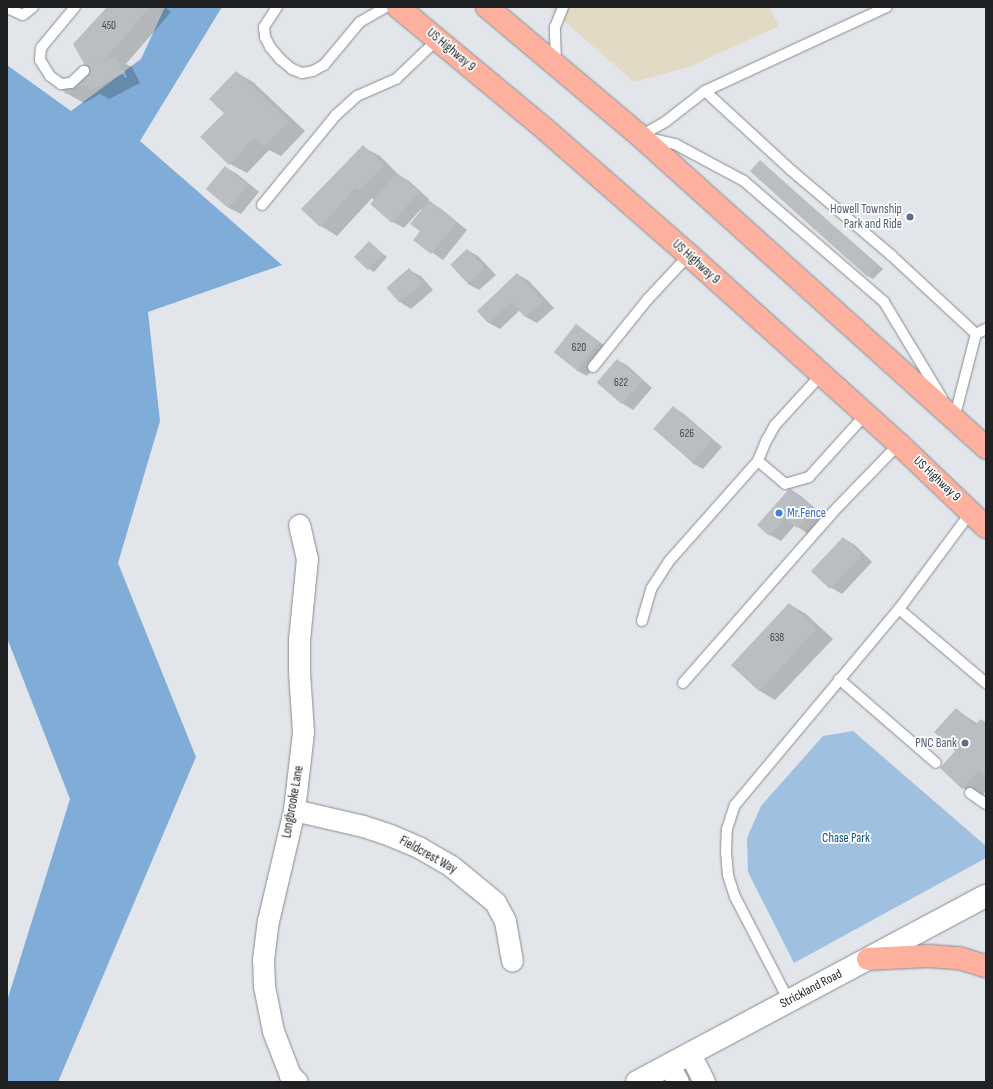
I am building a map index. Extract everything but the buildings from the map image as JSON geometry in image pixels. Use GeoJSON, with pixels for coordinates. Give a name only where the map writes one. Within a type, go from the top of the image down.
{"type":"FeatureCollection","features":[{"type":"Feature","properties":{"kind":"highway","name":"US Highway 9"},"geometry":{"type":"LineString","coordinates":[[398,7],[546,130],[689,255],[820,375],[899,444],[979,519]]}},
{"type":"Feature","properties":{"kind":"highway"},"geometry":{"type":"LineString","coordinates":[[490,7],[640,136],[986,448]]}},
{"type":"Feature","properties":{"kind":"highway"},"geometry":{"type":"LineString","coordinates":[[868,959],[928,956],[958,958],[986,966]]}},
{"type":"Feature","properties":{"kind":"street","name":"Longbrooke Lane"},"geometry":{"type":"LineString","coordinates":[[289,1080],[269,1014],[264,986],[263,960],[268,921],[294,810],[303,732],[299,672],[299,640],[307,559],[299,524]]}},
{"type":"Feature","properties":{"kind":"street","name":"Fieldcrest Way"},"geometry":{"type":"LineString","coordinates":[[294,810],[390,835],[420,848],[451,866],[495,902],[505,922],[512,960]]}},
{"type":"Feature","properties":{"kind":"street","name":"Strickland Road"},"geometry":{"type":"LineString","coordinates":[[637,1082],[673,1074],[690,1054],[986,896]]}},
{"type":"Feature","properties":{"kind":"street"},"geometry":{"type":"LineString","coordinates":[[690,1054],[704,1082]]}},
{"type":"Feature","properties":{"kind":"lane"},"geometry":{"type":"LineString","coordinates":[[7,8],[22,15],[33,7]]}},
{"type":"Feature","properties":{"kind":"lane"},"geometry":{"type":"LineString","coordinates":[[75,7],[41,48],[40,60],[50,76],[61,84],[71,83],[84,71]]}},
{"type":"Feature","properties":{"kind":"lane"},"geometry":{"type":"LineString","coordinates":[[277,7],[264,27],[265,37],[270,48],[280,59],[292,69],[302,73],[313,71],[324,65],[360,22],[386,7]]}},
{"type":"Feature","properties":{"kind":"lane"},"geometry":{"type":"LineString","coordinates":[[557,66],[554,49],[555,28],[563,7]]}},
{"type":"Feature","properties":{"kind":"lane"},"geometry":{"type":"LineString","coordinates":[[640,136],[665,122],[705,91],[887,7]]}},
{"type":"Feature","properties":{"kind":"lane"},"geometry":{"type":"LineString","coordinates":[[262,205],[336,115],[357,96],[396,79],[438,39]]}},
{"type":"Feature","properties":{"kind":"lane"},"geometry":{"type":"LineString","coordinates":[[705,91],[792,171],[891,255],[976,334]]}},
{"type":"Feature","properties":{"kind":"lane"},"geometry":{"type":"LineString","coordinates":[[640,136],[675,144],[744,181],[884,302],[954,419]]}},
{"type":"Feature","properties":{"kind":"lane"},"geometry":{"type":"LineString","coordinates":[[593,367],[647,300],[689,255]]}},
{"type":"Feature","properties":{"kind":"lane"},"geometry":{"type":"LineString","coordinates":[[954,419],[976,334],[986,329]]}},
{"type":"Feature","properties":{"kind":"lane"},"geometry":{"type":"LineString","coordinates":[[642,622],[651,589],[670,560],[758,461],[766,441],[775,425],[820,375]]}},
{"type":"Feature","properties":{"kind":"lane"},"geometry":{"type":"LineString","coordinates":[[758,461],[785,484],[809,477],[866,414]]}},
{"type":"Feature","properties":{"kind":"lane"},"geometry":{"type":"LineString","coordinates":[[683,682],[833,512],[899,444]]}},
{"type":"Feature","properties":{"kind":"lane"},"geometry":{"type":"LineString","coordinates":[[789,1001],[735,897],[728,875],[726,852],[727,830],[735,805],[839,679],[979,519]]}},
{"type":"Feature","properties":{"kind":"lane"},"geometry":{"type":"LineString","coordinates":[[899,609],[986,683]]}},
{"type":"Feature","properties":{"kind":"lane"},"geometry":{"type":"LineString","coordinates":[[839,679],[936,763]]}},
{"type":"Feature","properties":{"kind":"lane"},"geometry":{"type":"LineString","coordinates":[[970,793],[986,804]]}},
{"type":"Feature","properties":{"kind":"shaded area"},"geometry":{"type":"Polygon","coordinates":[[[165,7],[222,7],[140,141],[282,265],[148,312],[160,421],[118,563],[196,757],[58,1082],[7,1082],[7,1001],[70,799],[7,638],[7,65],[71,111],[141,59],[165,7]]]}},
{"type":"Feature","properties":{"kind":"shaded area"},"geometry":{"type":"Polygon","coordinates":[[[548,7],[769,7],[779,26],[689,67],[634,82],[548,7]]]}},
{"type":"Feature","properties":{"kind":"green space","name":"Chase Park"},"geometry":{"type":"Polygon","coordinates":[[[853,731],[986,846],[986,858],[794,963],[748,872],[747,838],[761,806],[823,736],[853,731]]]}},
{"type":"Feature","properties":{"kind":"place","name":"Howell Township Park and Ride"},"geometry":{"type":"Point","coordinates":[910,217]}},
{"type":"Feature","properties":{"kind":"place","name":"Mr.Fence"},"geometry":{"type":"Point","coordinates":[779,513]}},
{"type":"Feature","properties":{"kind":"place","name":"PNC Bank"},"geometry":{"type":"Point","coordinates":[965,743]}}]}
